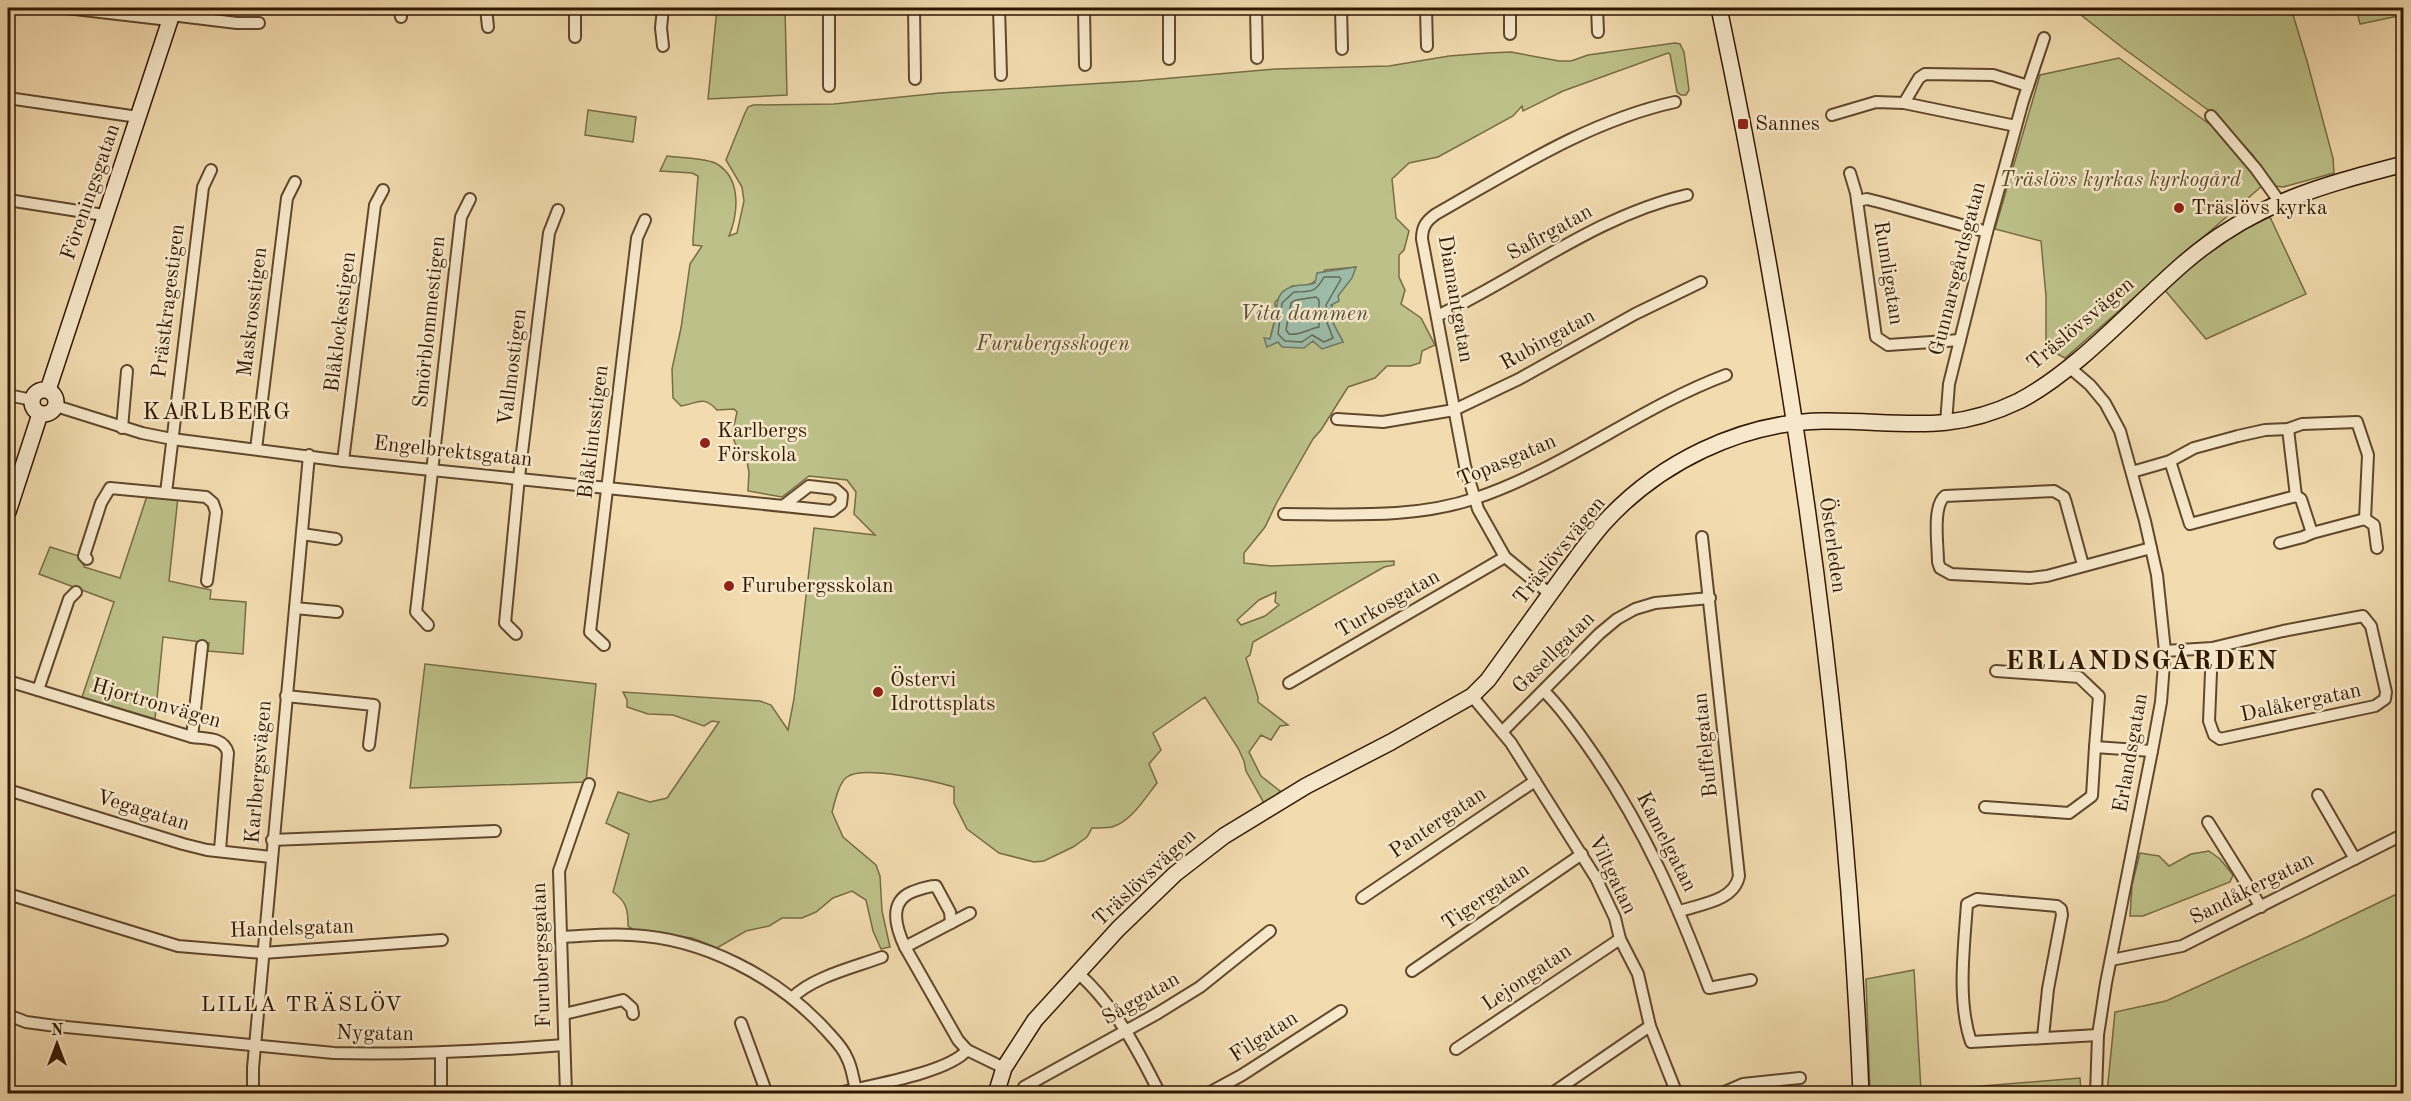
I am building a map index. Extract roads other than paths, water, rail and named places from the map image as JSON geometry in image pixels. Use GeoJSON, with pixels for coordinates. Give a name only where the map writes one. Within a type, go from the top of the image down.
{"type":"FeatureCollection","features":[{"type":"Feature","properties":{"kind":"street"},"geometry":{"type":"LineString","coordinates":[[66,8],[171,14],[247,24],[259,23]]}},
{"type":"Feature","properties":{"kind":"street"},"geometry":{"type":"LineString","coordinates":[[486,8],[488,27]]}},
{"type":"Feature","properties":{"kind":"street"},"geometry":{"type":"LineString","coordinates":[[575,8],[575,37]]}},
{"type":"Feature","properties":{"kind":"street"},"geometry":{"type":"LineString","coordinates":[[663,8],[661,28],[663,46]]}},
{"type":"Feature","properties":{"kind":"street"},"geometry":{"type":"LineString","coordinates":[[829,8],[829,86]]}},
{"type":"Feature","properties":{"kind":"street"},"geometry":{"type":"LineString","coordinates":[[914,8],[915,79]]}},
{"type":"Feature","properties":{"kind":"street"},"geometry":{"type":"LineString","coordinates":[[999,8],[1001,75]]}},
{"type":"Feature","properties":{"kind":"street"},"geometry":{"type":"LineString","coordinates":[[1084,8],[1085,65]]}},
{"type":"Feature","properties":{"kind":"street"},"geometry":{"type":"LineString","coordinates":[[1168,8],[1169,59]]}},
{"type":"Feature","properties":{"kind":"street"},"geometry":{"type":"LineString","coordinates":[[1256,8],[1257,58]]}},
{"type":"Feature","properties":{"kind":"street"},"geometry":{"type":"LineString","coordinates":[[1341,8],[1342,49]]}},
{"type":"Feature","properties":{"kind":"street"},"geometry":{"type":"LineString","coordinates":[[1426,8],[1427,46]]}},
{"type":"Feature","properties":{"kind":"street"},"geometry":{"type":"LineString","coordinates":[[1510,8],[1510,34]]}},
{"type":"Feature","properties":{"kind":"street"},"geometry":{"type":"LineString","coordinates":[[1597,8],[1598,33]]}},
{"type":"Feature","properties":{"kind":"street","name":"Österleden"},"geometry":{"type":"LineString","coordinates":[[1719,8],[1753,171],[1795,424],[1835,752],[1855,980],[1861,1094]]}},
{"type":"Feature","properties":{"kind":"street","name":"Föreningsgatan"},"geometry":{"type":"LineString","coordinates":[[48,390],[171,14]]}},
{"type":"Feature","properties":{"kind":"street","name":"Gunnarsgårdsgatan"},"geometry":{"type":"LineString","coordinates":[[1946,423],[1949,384],[1960,340],[2016,126],[2044,38]]}},
{"type":"Feature","properties":{"kind":"street"},"geometry":{"type":"LineString","coordinates":[[1904,103],[1919,78],[1925,74],[1994,75],[2028,86]]}},
{"type":"Feature","properties":{"kind":"street"},"geometry":{"type":"LineString","coordinates":[[8,98],[138,117]]}},
{"type":"Feature","properties":{"kind":"street","name":"Diamantgatan"},"geometry":{"type":"LineString","coordinates":[[1550,594],[1506,557],[1483,520],[1474,498],[1454,410],[1422,239],[1423,229],[1428,220],[1561,143],[1627,117],[1675,102]]}},
{"type":"Feature","properties":{"kind":"street"},"geometry":{"type":"LineString","coordinates":[[1832,115],[1876,102],[1904,103],[2016,126]]}},
{"type":"Feature","properties":{"kind":"street"},"geometry":{"type":"LineString","coordinates":[[2211,116],[2256,169],[2279,201]]}},
{"type":"Feature","properties":{"kind":"street","name":"Träslövsvägen"},"geometry":{"type":"LineString","coordinates":[[996,1094],[1004,1068],[1035,1020],[1145,901],[1206,848],[1306,786],[1391,742],[1472,696],[1488,680],[1602,525],[1631,498],[1670,468],[1728,440],[1795,424],[1824,421],[1901,425],[1946,423],[1988,414],[2019,400],[2069,367],[2207,244],[2239,222],[2279,201],[2349,178],[2403,164]]}},
{"type":"Feature","properties":{"kind":"street","name":"Prästkragestigen"},"geometry":{"type":"LineString","coordinates":[[166,493],[203,188],[211,170]]}},
{"type":"Feature","properties":{"kind":"street","name":"Rumligatan"},"geometry":{"type":"LineString","coordinates":[[1850,173],[1857,201],[1876,337],[1888,345],[1926,340],[1960,340]]}},
{"type":"Feature","properties":{"kind":"street","name":"Maskrosstigen"},"geometry":{"type":"LineString","coordinates":[[256,449],[287,198],[295,182]]}},
{"type":"Feature","properties":{"kind":"street","name":"Blåklockestigen"},"geometry":{"type":"LineString","coordinates":[[343,460],[375,205],[383,190]]}},
{"type":"Feature","properties":{"kind":"street","name":"Safirgatan"},"geometry":{"type":"LineString","coordinates":[[1437,316],[1474,299],[1607,224],[1645,207],[1687,195]]}},
{"type":"Feature","properties":{"kind":"street","name":"Smörblommestigen"},"geometry":{"type":"LineString","coordinates":[[428,625],[416,612],[461,217],[470,199]]}},
{"type":"Feature","properties":{"kind":"street","name":"Rumligatan"},"geometry":{"type":"LineString","coordinates":[[1857,201],[1867,199],[1988,232]]}},
{"type":"Feature","properties":{"kind":"street"},"geometry":{"type":"LineString","coordinates":[[8,200],[104,215]]}},
{"type":"Feature","properties":{"kind":"street","name":"Vallmostigen"},"geometry":{"type":"LineString","coordinates":[[516,634],[505,623],[519,477],[549,233],[558,210]]}},
{"type":"Feature","properties":{"kind":"street","name":"Blåklintsstigen"},"geometry":{"type":"LineString","coordinates":[[604,645],[590,632],[637,238],[645,220]]}},
{"type":"Feature","properties":{"kind":"street","name":"Rubingatan"},"geometry":{"type":"LineString","coordinates":[[1337,419],[1383,422],[1454,410],[1519,379],[1635,314],[1701,282]]}},
{"type":"Feature","properties":{"kind":"street","name":"Erlandsgatan"},"geometry":{"type":"LineString","coordinates":[[2069,367],[2090,385],[2113,414],[2132,472],[2151,548],[2161,594],[2165,651],[2161,702],[2098,1035],[2096,1094]]}},
{"type":"Feature","properties":{"kind":"street"},"geometry":{"type":"LineString","coordinates":[[122,428],[127,371]]}},
{"type":"Feature","properties":{"kind":"street","name":"Topasgatan"},"geometry":{"type":"LineString","coordinates":[[1284,514],[1365,515],[1426,509],[1474,498],[1538,473],[1673,397],[1726,375]]}},
{"type":"Feature","properties":{"kind":"street"},"geometry":{"type":"LineString","coordinates":[[48,390],[54,395],[56,406],[51,412],[40,414],[35,410],[32,400],[36,393],[48,390]]}},
{"type":"Feature","properties":{"kind":"street"},"geometry":{"type":"LineString","coordinates":[[8,395],[32,400]]}},
{"type":"Feature","properties":{"kind":"street","name":"Engelbrektsgatan"},"geometry":{"type":"LineString","coordinates":[[56,406],[122,428],[172,439],[343,460],[519,477],[607,488],[783,506],[832,511],[841,504],[842,495],[835,489],[809,486],[783,506]]}},
{"type":"Feature","properties":{"kind":"street"},"geometry":{"type":"LineString","coordinates":[[8,512],[40,414]]}},
{"type":"Feature","properties":{"kind":"street"},"geometry":{"type":"LineString","coordinates":[[2132,472],[2170,461],[2194,448],[2238,436],[2265,430],[2288,429],[2302,424],[2357,422],[2368,455],[2365,519]]}},
{"type":"Feature","properties":{"kind":"street"},"geometry":{"type":"LineString","coordinates":[[2288,429],[2296,496]]}},
{"type":"Feature","properties":{"kind":"street","name":"Karlbergsvägen"},"geometry":{"type":"LineString","coordinates":[[253,1094],[271,857],[309,455]]}},
{"type":"Feature","properties":{"kind":"street"},"geometry":{"type":"LineString","coordinates":[[2170,461],[2190,524],[2296,496],[2301,499],[2312,532]]}},
{"type":"Feature","properties":{"kind":"street"},"geometry":{"type":"LineString","coordinates":[[87,559],[84,556],[101,503],[110,488],[206,497],[213,503],[216,512],[207,581]]}},
{"type":"Feature","properties":{"kind":"street"},"geometry":{"type":"LineString","coordinates":[[2083,565],[2064,497],[2054,490],[1945,496],[1937,508],[1938,562],[1940,568],[1946,572],[2030,578],[2047,576],[2151,548]]}},
{"type":"Feature","properties":{"kind":"street"},"geometry":{"type":"LineString","coordinates":[[2280,543],[2303,537],[2312,532],[2365,519],[2374,525],[2377,548]]}},
{"type":"Feature","properties":{"kind":"street"},"geometry":{"type":"LineString","coordinates":[[302,534],[336,539]]}},
{"type":"Feature","properties":{"kind":"street","name":"Buffelgatan"},"geometry":{"type":"LineString","coordinates":[[1680,911],[1728,895],[1737,884],[1739,876],[1702,537]]}},
{"type":"Feature","properties":{"kind":"street","name":"Turkosgatan"},"geometry":{"type":"LineString","coordinates":[[1289,683],[1506,557]]}},
{"type":"Feature","properties":{"kind":"street"},"geometry":{"type":"LineString","coordinates":[[38,690],[69,599],[76,592]]}},
{"type":"Feature","properties":{"kind":"street","name":"Gasellgatan"},"geometry":{"type":"LineString","coordinates":[[1502,732],[1599,634],[1617,619],[1635,609],[1655,603],[1710,598]]}},
{"type":"Feature","properties":{"kind":"street"},"geometry":{"type":"LineString","coordinates":[[295,608],[337,612]]}},
{"type":"Feature","properties":{"kind":"street","name":"Dalåkergatan"},"geometry":{"type":"LineString","coordinates":[[2165,651],[2212,648],[2283,631],[2363,616],[2371,626],[2385,699],[2375,706],[2220,739],[2214,735],[2209,721],[2212,648]]}},
{"type":"Feature","properties":{"kind":"street"},"geometry":{"type":"LineString","coordinates":[[192,737],[202,646]]}},
{"type":"Feature","properties":{"kind":"street"},"geometry":{"type":"LineString","coordinates":[[1985,807],[2069,813],[2092,796],[2098,696],[2079,677],[1996,671]]}},
{"type":"Feature","properties":{"kind":"street","name":"Hjortronvägen"},"geometry":{"type":"LineString","coordinates":[[8,681],[192,737],[222,742],[226,745],[228,753],[220,850]]}},
{"type":"Feature","properties":{"kind":"street","name":"Kamelgatan"},"geometry":{"type":"LineString","coordinates":[[1544,690],[1623,797],[1680,911],[1709,988],[1750,980]]}},
{"type":"Feature","properties":{"kind":"street"},"geometry":{"type":"LineString","coordinates":[[286,696],[374,705],[369,745]]}},
{"type":"Feature","properties":{"kind":"street","name":"Viltgatan"},"geometry":{"type":"LineString","coordinates":[[1472,696],[1511,742],[1596,878],[1616,918],[1620,939],[1638,974],[1650,1026],[1677,1094]]}},
{"type":"Feature","properties":{"kind":"street"},"geometry":{"type":"LineString","coordinates":[[2095,747],[2152,751]]}},
{"type":"Feature","properties":{"kind":"street","name":"Pantergatan"},"geometry":{"type":"LineString","coordinates":[[1362,898],[1535,781]]}},
{"type":"Feature","properties":{"kind":"street","name":"Furubergsgatan"},"geometry":{"type":"LineString","coordinates":[[566,1094],[560,871],[589,784]]}},
{"type":"Feature","properties":{"kind":"street","name":"Vegagatan"},"geometry":{"type":"LineString","coordinates":[[8,790],[183,844],[207,850],[271,857]]}},
{"type":"Feature","properties":{"kind":"street"},"geometry":{"type":"LineString","coordinates":[[2318,795],[2355,859]]}},
{"type":"Feature","properties":{"kind":"street"},"geometry":{"type":"LineString","coordinates":[[2208,822],[2261,907]]}},
{"type":"Feature","properties":{"kind":"street"},"geometry":{"type":"LineString","coordinates":[[273,840],[495,831]]}},
{"type":"Feature","properties":{"kind":"street","name":"Sandåkergatan"},"geometry":{"type":"LineString","coordinates":[[2111,960],[2182,946],[2403,834]]}},
{"type":"Feature","properties":{"kind":"street","name":"Tigergatan"},"geometry":{"type":"LineString","coordinates":[[1412,971],[1582,854]]}},
{"type":"Feature","properties":{"kind":"street"},"geometry":{"type":"LineString","coordinates":[[951,923],[950,912],[936,886],[909,893],[900,899],[896,908],[897,929],[905,947],[958,1040],[967,1050],[1004,1068]]}},
{"type":"Feature","properties":{"kind":"street","name":"Handelsgatan"},"geometry":{"type":"LineString","coordinates":[[8,894],[178,946],[263,953],[442,940]]}},
{"type":"Feature","properties":{"kind":"street"},"geometry":{"type":"LineString","coordinates":[[2043,1037],[2048,989],[2062,915],[2061,909],[2057,906],[1977,900],[1967,904],[1962,956],[1966,1029],[1971,1042],[2098,1035]]}},
{"type":"Feature","properties":{"kind":"street"},"geometry":{"type":"LineString","coordinates":[[905,947],[970,913]]}},
{"type":"Feature","properties":{"kind":"street","name":"Såggatan"},"geometry":{"type":"LineString","coordinates":[[1024,1087],[1200,987],[1270,931]]}},
{"type":"Feature","properties":{"kind":"street"},"geometry":{"type":"LineString","coordinates":[[562,938],[631,934],[657,938],[722,957],[744,968],[792,998],[825,1030],[847,1057],[856,1089]]}},
{"type":"Feature","properties":{"kind":"street","name":"Lejongatan"},"geometry":{"type":"LineString","coordinates":[[1456,1049],[1620,939]]}},
{"type":"Feature","properties":{"kind":"street"},"geometry":{"type":"LineString","coordinates":[[792,998],[800,989],[882,957]]}},
{"type":"Feature","properties":{"kind":"street"},"geometry":{"type":"LineString","coordinates":[[1078,972],[1096,989],[1126,1030],[1160,1094]]}},
{"type":"Feature","properties":{"kind":"street"},"geometry":{"type":"LineString","coordinates":[[564,1014],[623,1000],[632,1008],[633,1014]]}},
{"type":"Feature","properties":{"kind":"street","name":"Filgatan"},"geometry":{"type":"LineString","coordinates":[[1207,1094],[1242,1075],[1341,1011]]}},
{"type":"Feature","properties":{"kind":"street","name":"Nygatan"},"geometry":{"type":"LineString","coordinates":[[8,1015],[26,1022],[56,1026],[371,1055],[441,1054],[564,1045]]}},
{"type":"Feature","properties":{"kind":"street"},"geometry":{"type":"LineString","coordinates":[[741,1023],[767,1094]]}},
{"type":"Feature","properties":{"kind":"street"},"geometry":{"type":"LineString","coordinates":[[1551,1094],[1650,1026]]}},
{"type":"Feature","properties":{"kind":"street"},"geometry":{"type":"LineString","coordinates":[[835,1094],[936,1069],[962,1057],[967,1050]]}},
{"type":"Feature","properties":{"kind":"street"},"geometry":{"type":"LineString","coordinates":[[441,1054],[441,1094]]}},
{"type":"Feature","properties":{"kind":"street"},"geometry":{"type":"LineString","coordinates":[[1720,1094],[1743,1083],[1800,1078]]}},
{"type":"Feature","properties":{"kind":"water","name":"Vita dammen"},"geometry":{"type":"Polygon","coordinates":[[[1356,267],[1352,278],[1338,296],[1339,301],[1331,305],[1335,313],[1331,319],[1343,342],[1322,349],[1313,341],[1304,348],[1282,347],[1278,342],[1267,347],[1264,338],[1270,339],[1277,302],[1286,289],[1315,283],[1317,273],[1356,267]]]}},
{"type":"Feature","properties":{"kind":"place","name":"Sannes"},"geometry":{"type":"Point","coordinates":[1743,124]}},
{"type":"Feature","properties":{"kind":"place","name":"Träslövs kyrka"},"geometry":{"type":"Point","coordinates":[2179,208]}},
{"type":"Feature","properties":{"kind":"place","name":"Karlbergs Förskola"},"geometry":{"type":"Point","coordinates":[705,443]}},
{"type":"Feature","properties":{"kind":"place","name":"Furubergsskolan"},"geometry":{"type":"Point","coordinates":[729,586]}},
{"type":"Feature","properties":{"kind":"place","name":"Östervi Idrottsplats"},"geometry":{"type":"Point","coordinates":[878,692]}},
{"type":"Feature","properties":{"kind":"district","name":"KARLBERG"},"geometry":{"type":"Point","coordinates":[217,413]}},
{"type":"Feature","properties":{"kind":"district","name":"ERLANDSGÅRDEN"},"geometry":{"type":"Point","coordinates":[2142,661]}},
{"type":"Feature","properties":{"kind":"district","name":"LILLA TRÄSLÖV"},"geometry":{"type":"Point","coordinates":[302,1005]}},
{"type":"Feature","properties":{"kind":"park label","name":"Träslövs kyrkas kyrkogård"},"geometry":{"type":"Point","coordinates":[2120,180]}},
{"type":"Feature","properties":{"kind":"park label","name":"Furubergsskogen"},"geometry":{"type":"Point","coordinates":[1053,344]}}]}
